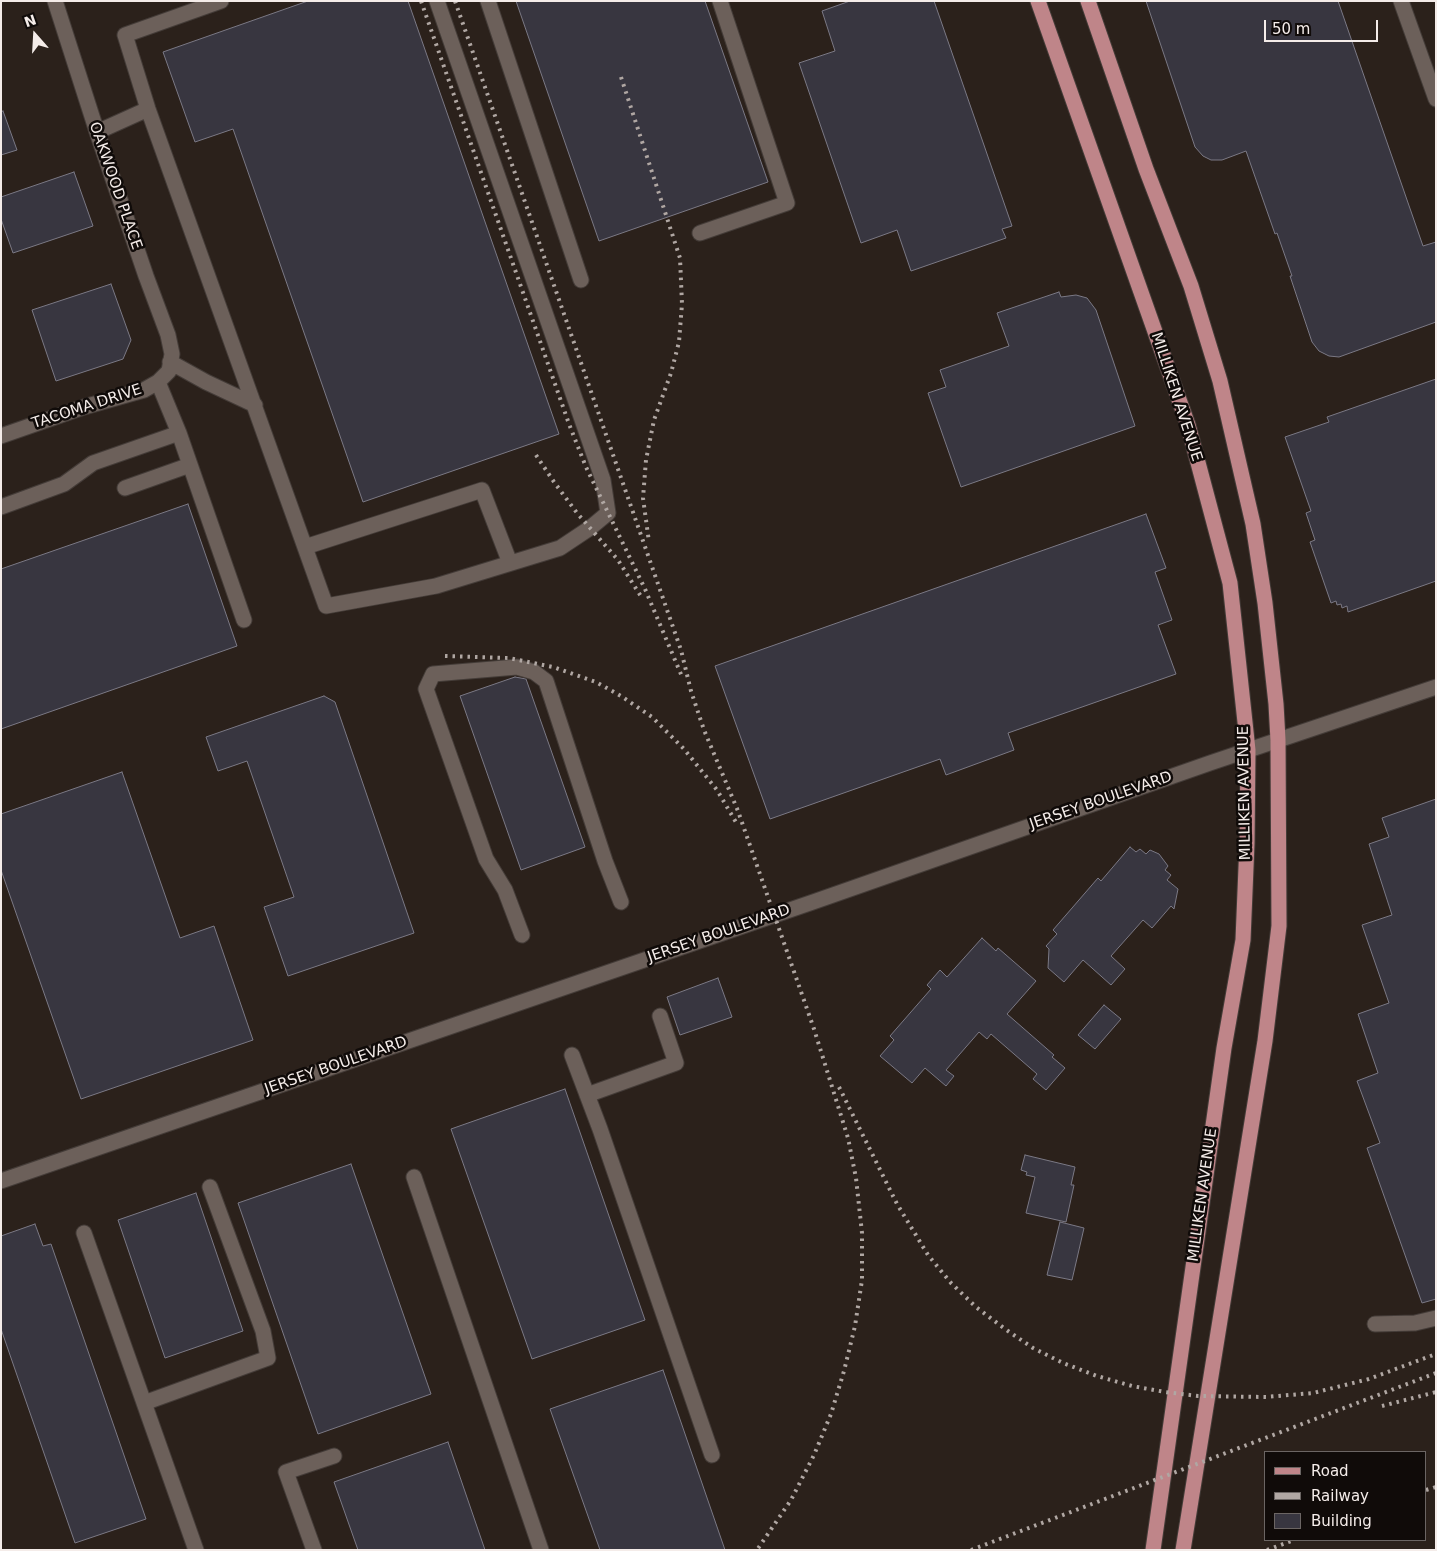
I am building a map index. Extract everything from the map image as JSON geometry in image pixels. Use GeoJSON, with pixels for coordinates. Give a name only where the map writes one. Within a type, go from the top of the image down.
{"type":"FeatureCollection","features":[{"type":"Feature","properties":{"kind":"main road","name":"MILLIKEN AVENUE"},"geometry":{"type":"LineString","coordinates":[[1038,1],[1188,425],[1230,583],[1248,750],[1243,940],[1222,1057],[1153,1550]]}},
{"type":"Feature","properties":{"kind":"main road"},"geometry":{"type":"LineString","coordinates":[[1088,1],[1146,169],[1192,286],[1220,381],[1255,534],[1265,603],[1278,740],[1279,926],[1265,1041],[1182,1550]]}},
{"type":"Feature","properties":{"kind":"street","name":"OAKWOOD PLACE"},"geometry":{"type":"LineString","coordinates":[[55,1],[96,132],[168,335],[172,354],[170,366]]}},
{"type":"Feature","properties":{"kind":"street"},"geometry":{"type":"LineString","coordinates":[[221,1],[125,35],[148,109],[326,606],[436,586],[560,548],[590,528],[608,513],[603,480],[437,1]]}},
{"type":"Feature","properties":{"kind":"street"},"geometry":{"type":"LineString","coordinates":[[488,1],[581,280]]}},
{"type":"Feature","properties":{"kind":"street"},"geometry":{"type":"LineString","coordinates":[[700,233],[787,203],[720,1]]}},
{"type":"Feature","properties":{"kind":"street"},"geometry":{"type":"LineString","coordinates":[[1401,1],[1436,99]]}},
{"type":"Feature","properties":{"kind":"street"},"geometry":{"type":"LineString","coordinates":[[96,132],[148,109]]}},
{"type":"Feature","properties":{"kind":"street"},"geometry":{"type":"LineString","coordinates":[[170,366],[255,405]]}},
{"type":"Feature","properties":{"kind":"street","name":"TACOMA DRIVE"},"geometry":{"type":"LineString","coordinates":[[1,436],[84,407],[144,390],[158,382],[170,366]]}},
{"type":"Feature","properties":{"kind":"street"},"geometry":{"type":"LineString","coordinates":[[158,382],[179,434],[244,620]]}},
{"type":"Feature","properties":{"kind":"street"},"geometry":{"type":"LineString","coordinates":[[1,507],[64,484],[93,463],[179,434]]}},
{"type":"Feature","properties":{"kind":"street"},"geometry":{"type":"LineString","coordinates":[[125,488],[190,465]]}},
{"type":"Feature","properties":{"kind":"street"},"geometry":{"type":"LineString","coordinates":[[306,547],[482,490],[510,563]]}},
{"type":"Feature","properties":{"kind":"street"},"geometry":{"type":"LineString","coordinates":[[522,935],[505,890],[486,859],[426,689],[434,674],[518,667],[534,672],[546,681],[602,852],[621,902]]}},
{"type":"Feature","properties":{"kind":"street","name":"JERSEY BOULEVARD"},"geometry":{"type":"LineString","coordinates":[[1,1181],[1248,750],[1436,687]]}},
{"type":"Feature","properties":{"kind":"street"},"geometry":{"type":"LineString","coordinates":[[587,1095],[676,1063],[660,1016]]}},
{"type":"Feature","properties":{"kind":"street"},"geometry":{"type":"LineString","coordinates":[[572,1055],[587,1095],[665,1338],[712,1454]]}},
{"type":"Feature","properties":{"kind":"street"},"geometry":{"type":"LineString","coordinates":[[414,1177],[541,1550]]}},
{"type":"Feature","properties":{"kind":"street"},"geometry":{"type":"LineString","coordinates":[[144,1403],[268,1358],[263,1331],[210,1187]]}},
{"type":"Feature","properties":{"kind":"street"},"geometry":{"type":"LineString","coordinates":[[84,1233],[196,1550]]}},
{"type":"Feature","properties":{"kind":"street"},"geometry":{"type":"LineString","coordinates":[[1375,1324],[1415,1323],[1436,1318]]}},
{"type":"Feature","properties":{"kind":"street"},"geometry":{"type":"LineString","coordinates":[[314,1550],[286,1472],[334,1456]]}},
{"type":"Feature","properties":{"kind":"building"},"geometry":{"type":"Polygon","coordinates":[[[308,1],[408,1],[559,434],[363,502],[233,129],[195,142],[163,52],[308,1]]]}},
{"type":"Feature","properties":{"kind":"building"},"geometry":{"type":"Polygon","coordinates":[[[516,1],[705,1],[768,182],[599,241],[516,1]]]}},
{"type":"Feature","properties":{"kind":"building"},"geometry":{"type":"Polygon","coordinates":[[[850,1],[934,1],[1012,226],[1002,229],[1006,238],[911,271],[897,230],[861,243],[799,63],[835,51],[822,11],[850,1]]]}},
{"type":"Feature","properties":{"kind":"building"},"geometry":{"type":"Polygon","coordinates":[[[1146,1],[1338,1],[1423,246],[1436,242],[1436,322],[1339,357],[1329,356],[1319,351],[1312,342],[1290,276],[1292,276],[1246,151],[1222,160],[1211,160],[1203,156],[1195,147],[1146,1]]]}},
{"type":"Feature","properties":{"kind":"building"},"geometry":{"type":"Polygon","coordinates":[[[3,111],[17,150],[1,155],[1,112],[3,111]]]}},
{"type":"Feature","properties":{"kind":"building"},"geometry":{"type":"Polygon","coordinates":[[[74,172],[93,226],[13,253],[1,219],[1,197],[74,172]]]}},
{"type":"Feature","properties":{"kind":"building"},"geometry":{"type":"Polygon","coordinates":[[[111,284],[131,340],[123,359],[56,381],[32,310],[111,284]]]}},
{"type":"Feature","properties":{"kind":"building"},"geometry":{"type":"Polygon","coordinates":[[[1059,292],[1061,297],[1076,295],[1087,298],[1096,310],[1135,426],[961,487],[928,393],[946,387],[940,370],[1009,346],[997,313],[1059,292]]]}},
{"type":"Feature","properties":{"kind":"building"},"geometry":{"type":"Polygon","coordinates":[[[1436,379],[1436,581],[1348,612],[1347,606],[1342,608],[1341,604],[1337,605],[1336,601],[1331,603],[1310,542],[1315,540],[1306,513],[1311,511],[1285,437],[1329,422],[1327,417],[1436,379]]]}},
{"type":"Feature","properties":{"kind":"building"},"geometry":{"type":"Polygon","coordinates":[[[188,504],[237,646],[1,729],[1,569],[188,504]]]}},
{"type":"Feature","properties":{"kind":"building"},"geometry":{"type":"Polygon","coordinates":[[[1146,514],[1166,568],[1155,572],[1172,620],[1158,625],[1176,674],[1008,733],[1014,750],[946,775],[940,759],[770,819],[715,666],[1146,514]]]}},
{"type":"Feature","properties":{"kind":"building"},"geometry":{"type":"Polygon","coordinates":[[[515,677],[526,679],[585,847],[521,870],[460,696],[515,677]]]}},
{"type":"Feature","properties":{"kind":"building"},"geometry":{"type":"Polygon","coordinates":[[[324,696],[335,702],[414,933],[288,976],[264,907],[294,897],[247,761],[218,771],[206,737],[324,696]]]}},
{"type":"Feature","properties":{"kind":"building"},"geometry":{"type":"Polygon","coordinates":[[[122,772],[180,938],[214,926],[253,1040],[81,1099],[1,870],[1,814],[122,772]]]}},
{"type":"Feature","properties":{"kind":"building"},"geometry":{"type":"Polygon","coordinates":[[[1436,799],[1436,1299],[1422,1303],[1367,1148],[1380,1143],[1357,1081],[1378,1073],[1358,1014],[1389,1003],[1362,925],[1392,915],[1369,844],[1389,837],[1382,818],[1436,799]]]}},
{"type":"Feature","properties":{"kind":"building"},"geometry":{"type":"Polygon","coordinates":[[[1130,847],[1136,852],[1140,849],[1146,854],[1150,850],[1159,854],[1168,866],[1165,870],[1171,875],[1167,880],[1178,889],[1174,909],[1171,906],[1152,928],[1143,920],[1111,956],[1125,969],[1111,985],[1083,960],[1064,982],[1048,968],[1049,949],[1046,946],[1057,934],[1053,930],[1098,878],[1101,881],[1130,847]]]}},
{"type":"Feature","properties":{"kind":"building"},"geometry":{"type":"Polygon","coordinates":[[[982,938],[996,951],[998,948],[1036,981],[1007,1014],[1054,1055],[1052,1057],[1065,1068],[1046,1090],[1033,1079],[1037,1074],[991,1034],[987,1039],[979,1032],[946,1070],[954,1076],[946,1086],[925,1068],[912,1083],[880,1056],[894,1040],[890,1036],[931,989],[927,985],[940,970],[947,977],[982,938]]]}},
{"type":"Feature","properties":{"kind":"building"},"geometry":{"type":"Polygon","coordinates":[[[718,978],[732,1017],[680,1035],[667,997],[718,978]]]}},
{"type":"Feature","properties":{"kind":"building"},"geometry":{"type":"Polygon","coordinates":[[[1104,1005],[1121,1019],[1095,1049],[1078,1035],[1104,1005]]]}},
{"type":"Feature","properties":{"kind":"building"},"geometry":{"type":"Polygon","coordinates":[[[565,1089],[645,1320],[532,1359],[451,1129],[565,1089]]]}},
{"type":"Feature","properties":{"kind":"building"},"geometry":{"type":"Polygon","coordinates":[[[1025,1155],[1075,1167],[1071,1185],[1074,1185],[1066,1222],[1026,1213],[1035,1177],[1026,1175],[1027,1172],[1021,1170],[1025,1155]]]}},
{"type":"Feature","properties":{"kind":"building"},"geometry":{"type":"Polygon","coordinates":[[[351,1164],[431,1394],[318,1434],[238,1203],[351,1164]]]}},
{"type":"Feature","properties":{"kind":"building"},"geometry":{"type":"Polygon","coordinates":[[[196,1193],[243,1331],[165,1358],[118,1220],[196,1193]]]}},
{"type":"Feature","properties":{"kind":"building"},"geometry":{"type":"Polygon","coordinates":[[[1060,1222],[1084,1228],[1072,1280],[1047,1275],[1060,1222]]]}},
{"type":"Feature","properties":{"kind":"building"},"geometry":{"type":"Polygon","coordinates":[[[35,1224],[43,1246],[51,1244],[146,1519],[75,1543],[1,1329],[1,1236],[35,1224]]]}},
{"type":"Feature","properties":{"kind":"building"},"geometry":{"type":"Polygon","coordinates":[[[663,1370],[725,1550],[600,1550],[550,1409],[663,1370]]]}},
{"type":"Feature","properties":{"kind":"building"},"geometry":{"type":"Polygon","coordinates":[[[448,1442],[485,1550],[358,1550],[334,1482],[448,1442]]]}},
{"type":"Feature","properties":{"kind":"railway"},"geometry":{"type":"LineString","coordinates":[[421,1],[569,424],[586,467],[645,589],[683,679]]}},
{"type":"Feature","properties":{"kind":"railway"},"geometry":{"type":"LineString","coordinates":[[455,1],[681,650],[691,691],[704,730],[738,811],[814,1029],[848,1138],[856,1178],[862,1233],[862,1280],[855,1326],[844,1371],[831,1414],[814,1455],[791,1500],[757,1550]]}},
{"type":"Feature","properties":{"kind":"railway"},"geometry":{"type":"LineString","coordinates":[[621,77],[680,258],[682,304],[679,342],[671,373],[654,420],[646,460],[643,498],[649,542]]}},
{"type":"Feature","properties":{"kind":"railway"},"geometry":{"type":"LineString","coordinates":[[536,455],[577,513],[618,560],[642,598]]}},
{"type":"Feature","properties":{"kind":"railway"},"geometry":{"type":"LineString","coordinates":[[445,656],[509,658],[553,667],[596,682],[621,696],[652,717],[684,749],[717,790],[737,824]]}},
{"type":"Feature","properties":{"kind":"railway"},"geometry":{"type":"LineString","coordinates":[[839,1087],[897,1204],[928,1255],[951,1283],[976,1307],[1033,1348],[1063,1363],[1097,1376],[1132,1386],[1165,1392],[1198,1396],[1266,1397],[1313,1393],[1369,1379],[1436,1354]]}},
{"type":"Feature","properties":{"kind":"railway"},"geometry":{"type":"LineString","coordinates":[[971,1550],[1436,1373]]}},
{"type":"Feature","properties":{"kind":"railway"},"geometry":{"type":"LineString","coordinates":[[1382,1406],[1436,1392]]}},
{"type":"Feature","properties":{"kind":"railway"},"geometry":{"type":"LineString","coordinates":[[1427,1490],[1436,1487]]}},
{"type":"Feature","properties":{"kind":"railway"},"geometry":{"type":"LineString","coordinates":[[1267,1550],[1291,1541]]}}]}
